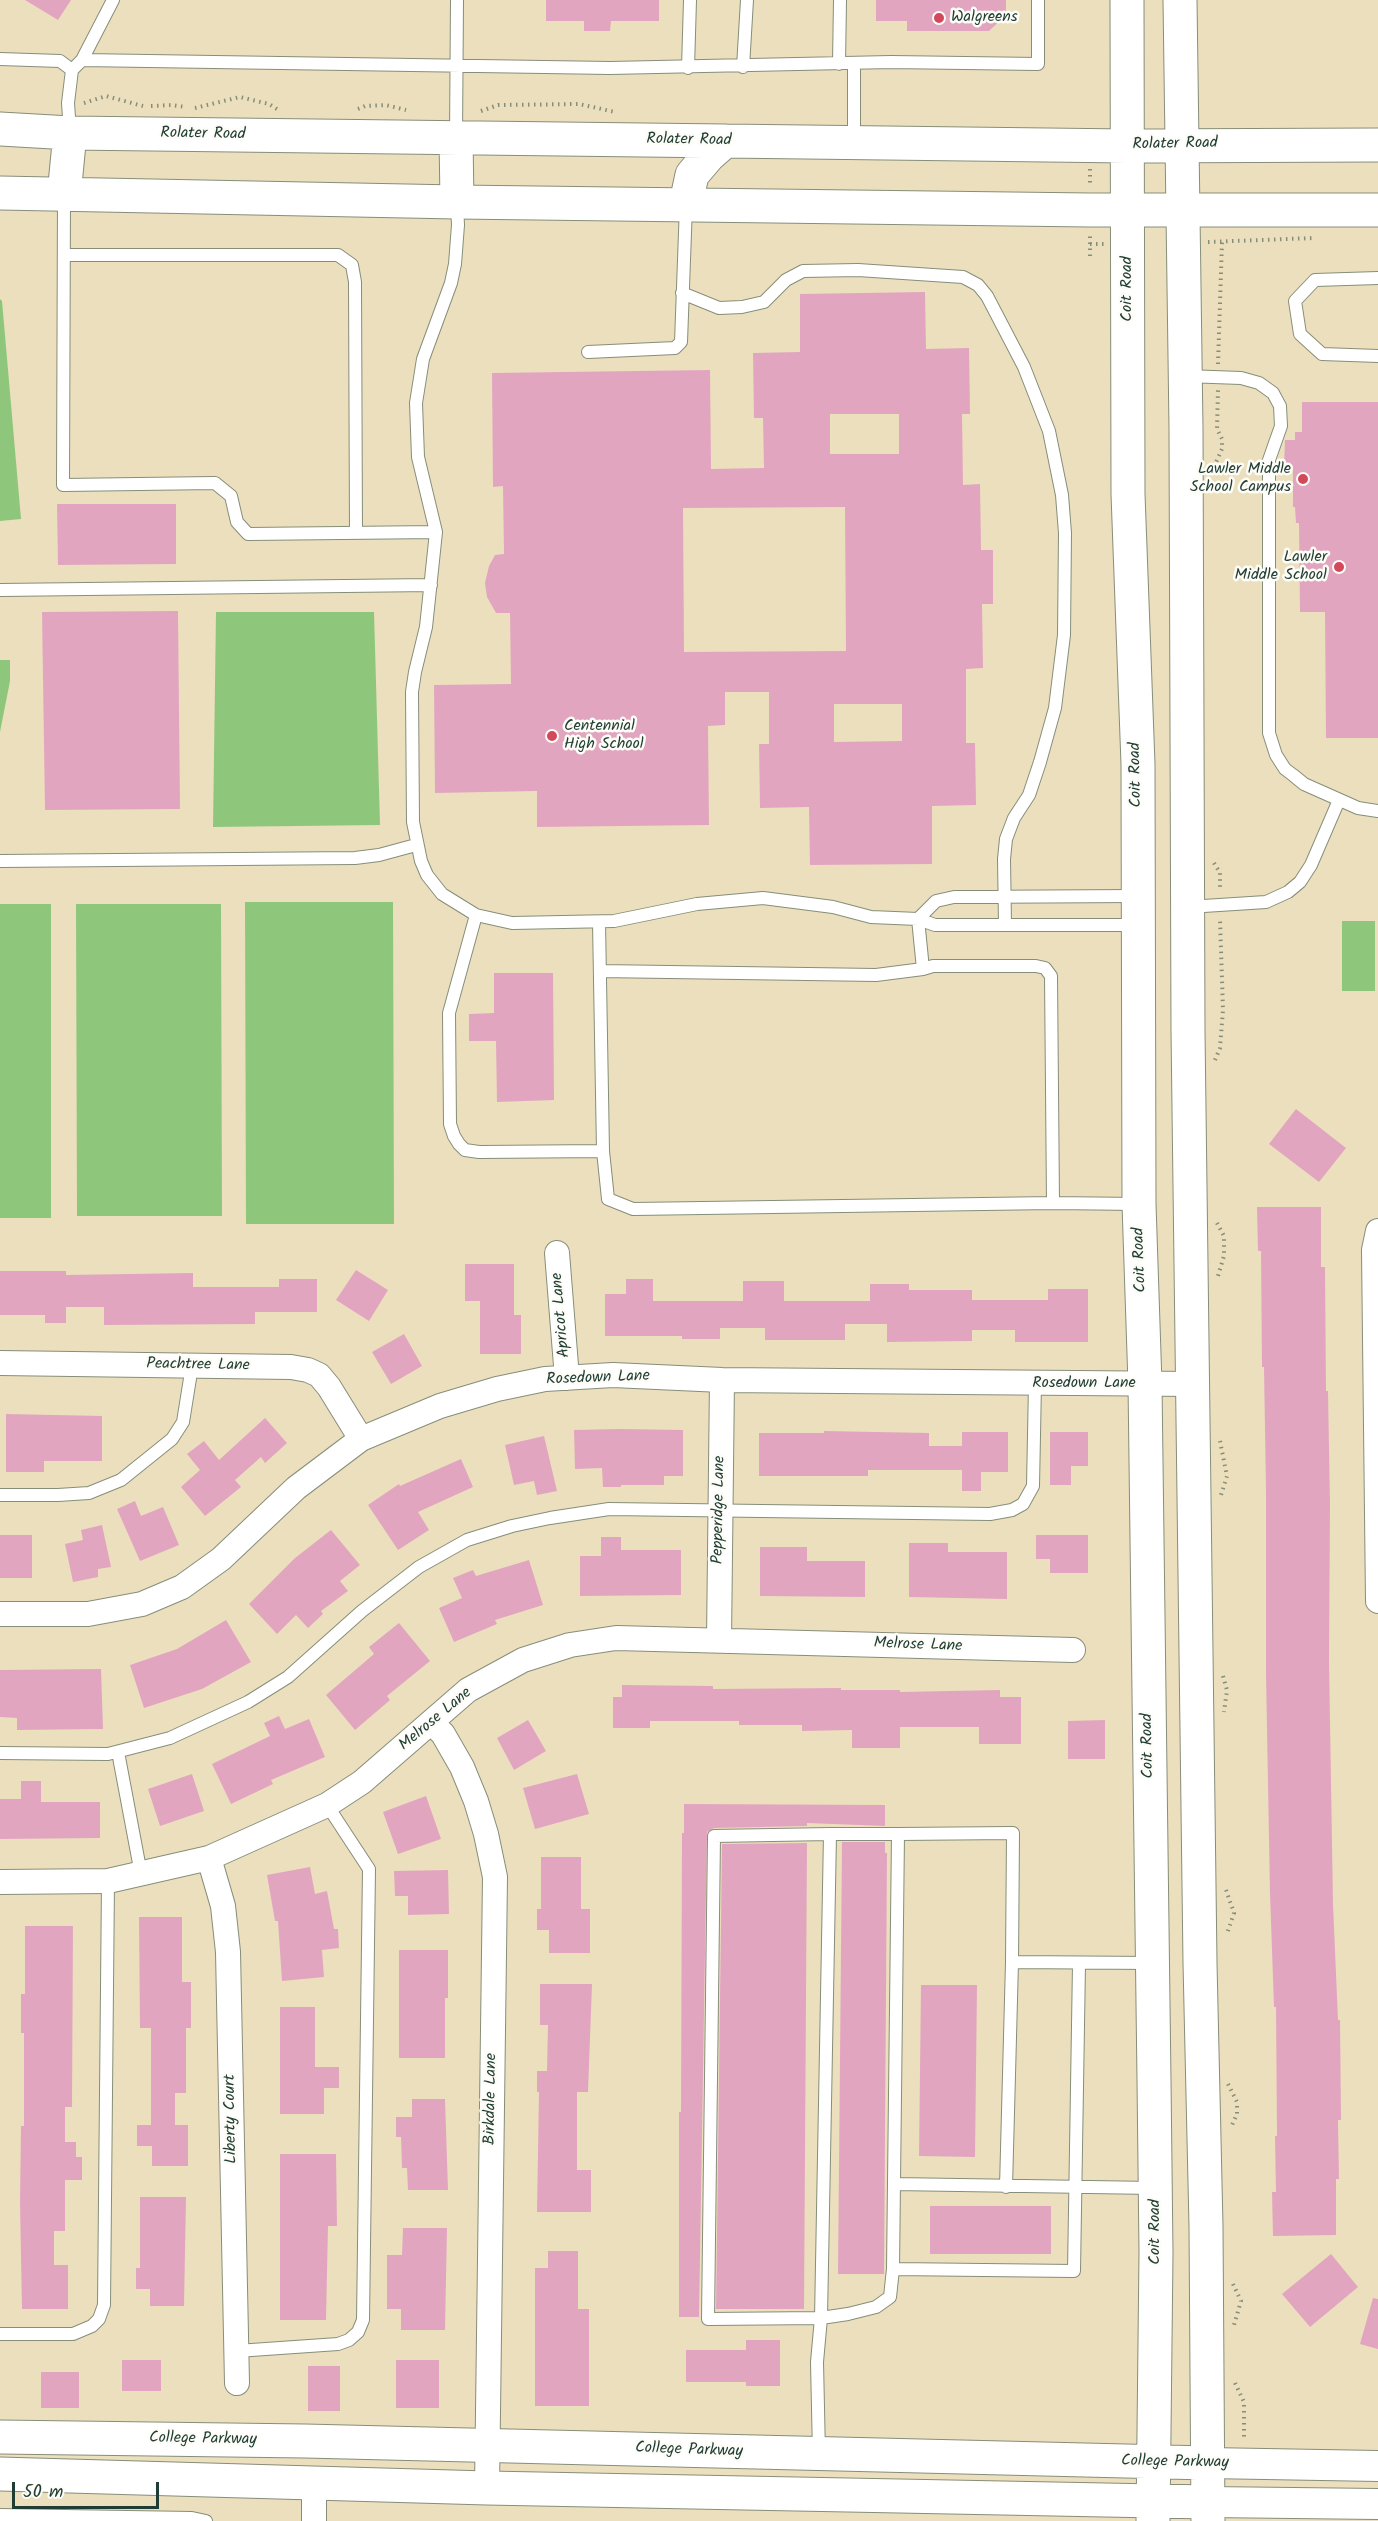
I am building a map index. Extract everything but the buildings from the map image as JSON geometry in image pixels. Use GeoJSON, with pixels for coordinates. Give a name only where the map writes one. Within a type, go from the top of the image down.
{"type":"FeatureCollection","features":[{"type":"Feature","properties":{"kind":"main road","name":"Coit Road"},"geometry":{"type":"LineString","coordinates":[[1127,0],[1128,494],[1138,764],[1139,1204],[1145,1384],[1155,2188],[1153,2511]]}},
{"type":"Feature","properties":{"kind":"main road"},"geometry":{"type":"LineString","coordinates":[[0,2474],[820,2495],[1208,2512],[1206,2226],[1200,1963],[1186,907],[1185,376],[1180,0]]}},
{"type":"Feature","properties":{"kind":"main road","name":"Rolater Road"},"geometry":{"type":"LineString","coordinates":[[0,129],[70,133],[1127,146],[1378,145]]}},
{"type":"Feature","properties":{"kind":"main road"},"geometry":{"type":"LineString","coordinates":[[64,195],[70,133]]}},
{"type":"Feature","properties":{"kind":"main road"},"geometry":{"type":"LineString","coordinates":[[456,137],[457,202]]}},
{"type":"Feature","properties":{"kind":"main road"},"geometry":{"type":"LineString","coordinates":[[686,203],[692,175],[725,141]]}},
{"type":"Feature","properties":{"kind":"main road"},"geometry":{"type":"LineString","coordinates":[[0,193],[457,202],[686,203],[1090,210],[1378,210]]}},
{"type":"Feature","properties":{"kind":"main road"},"geometry":{"type":"LineString","coordinates":[[1139,910],[1186,907]]}},
{"type":"Feature","properties":{"kind":"main road"},"geometry":{"type":"LineString","coordinates":[[1152,1963],[1200,1963]]}},
{"type":"Feature","properties":{"kind":"main road","name":"College Parkway"},"geometry":{"type":"LineString","coordinates":[[0,2437],[488,2445],[1208,2463]]}},
{"type":"Feature","properties":{"kind":"main road"},"geometry":{"type":"LineString","coordinates":[[819,2455],[820,2495]]}},
{"type":"Feature","properties":{"kind":"street"},"geometry":{"type":"LineString","coordinates":[[1378,1231],[1374,1250],[1378,1601]]}},
{"type":"Feature","properties":{"kind":"street","name":"Apricot Lane"},"geometry":{"type":"LineString","coordinates":[[556,1253],[567,1378]]}},
{"type":"Feature","properties":{"kind":"street","name":"Peachtree Lane"},"geometry":{"type":"LineString","coordinates":[[0,1363],[291,1367],[308,1370],[319,1376],[329,1387],[361,1438]]}},
{"type":"Feature","properties":{"kind":"street","name":"Rosedown Lane"},"geometry":{"type":"LineString","coordinates":[[0,1614],[88,1614],[118,1610],[142,1604],[182,1587],[221,1558],[317,1470],[361,1438],[440,1406],[486,1392],[545,1379],[614,1375],[722,1380],[1192,1384]]}},
{"type":"Feature","properties":{"kind":"street","name":"Pepperidge Lane"},"geometry":{"type":"LineString","coordinates":[[719,1640],[722,1380]]}},
{"type":"Feature","properties":{"kind":"street","name":"Melrose Lane"},"geometry":{"type":"LineString","coordinates":[[0,1882],[108,1881],[209,1858],[327,1805],[362,1782],[432,1724],[468,1690],[523,1660],[553,1649],[616,1638],[1073,1650]]}},
{"type":"Feature","properties":{"kind":"street","name":"Birkdale Lane"},"geometry":{"type":"LineString","coordinates":[[432,1724],[443,1734],[465,1776],[486,1834],[495,1877],[487,2488]]}},
{"type":"Feature","properties":{"kind":"street","name":"Liberty Court"},"geometry":{"type":"LineString","coordinates":[[209,1858],[223,1906],[228,1952],[237,2383]]}},
{"type":"Feature","properties":{"kind":"street","name":"College Parkway"},"geometry":{"type":"LineString","coordinates":[[1208,2463],[1378,2466]]}},
{"type":"Feature","properties":{"kind":"street"},"geometry":{"type":"LineString","coordinates":[[314,2482],[314,2521]]}},
{"type":"Feature","properties":{"kind":"street"},"geometry":{"type":"LineString","coordinates":[[1208,2512],[1378,2504]]}},
{"type":"Feature","properties":{"kind":"lane"},"geometry":{"type":"LineString","coordinates":[[70,133],[68,103],[72,70],[82,60],[113,0]]}},
{"type":"Feature","properties":{"kind":"lane"},"geometry":{"type":"LineString","coordinates":[[456,137],[457,0]]}},
{"type":"Feature","properties":{"kind":"lane"},"geometry":{"type":"LineString","coordinates":[[688,68],[690,0]]}},
{"type":"Feature","properties":{"kind":"lane"},"geometry":{"type":"LineString","coordinates":[[743,67],[747,0]]}},
{"type":"Feature","properties":{"kind":"lane"},"geometry":{"type":"LineString","coordinates":[[839,64],[840,0]]}},
{"type":"Feature","properties":{"kind":"lane"},"geometry":{"type":"LineString","coordinates":[[82,60],[688,68],[854,63],[1038,64],[1038,0]]}},
{"type":"Feature","properties":{"kind":"lane"},"geometry":{"type":"LineString","coordinates":[[0,59],[60,61],[72,70]]}},
{"type":"Feature","properties":{"kind":"lane"},"geometry":{"type":"LineString","coordinates":[[854,63],[854,142]]}},
{"type":"Feature","properties":{"kind":"lane"},"geometry":{"type":"LineString","coordinates":[[64,195],[63,485],[215,483],[231,496],[237,522],[248,534],[436,532]]}},
{"type":"Feature","properties":{"kind":"lane"},"geometry":{"type":"LineString","coordinates":[[457,202],[455,264],[423,359],[416,403],[415,432],[418,457],[436,532],[426,627],[412,692],[413,822],[416,845],[432,883],[452,902],[476,915],[512,923],[599,922],[636,918],[697,904],[743,898],[802,902],[871,917],[918,919],[935,925],[1005,924],[1139,910]]}},
{"type":"Feature","properties":{"kind":"lane"},"geometry":{"type":"LineString","coordinates":[[588,352],[675,348],[681,342],[686,203]]}},
{"type":"Feature","properties":{"kind":"lane"},"geometry":{"type":"LineString","coordinates":[[64,255],[338,255],[352,265],[355,282],[356,532]]}},
{"type":"Feature","properties":{"kind":"lane"},"geometry":{"type":"LineString","coordinates":[[682,292],[719,308],[742,307],[764,302],[797,273],[858,270],[963,277],[978,285],[987,296],[1024,367],[1042,408],[1058,472],[1065,533],[1064,635],[1055,708],[1029,795],[1007,833],[1004,859],[1005,924]]}},
{"type":"Feature","properties":{"kind":"lane"},"geometry":{"type":"LineString","coordinates":[[1378,278],[1315,280],[1295,301],[1300,334],[1322,354],[1378,356]]}},
{"type":"Feature","properties":{"kind":"lane"},"geometry":{"type":"LineString","coordinates":[[1185,376],[1241,378],[1259,383],[1273,393],[1280,406],[1281,426],[1269,460],[1269,733],[1276,755],[1285,769],[1304,784],[1358,808],[1378,811]]}},
{"type":"Feature","properties":{"kind":"lane"},"geometry":{"type":"LineString","coordinates":[[0,590],[431,585]]}},
{"type":"Feature","properties":{"kind":"lane"},"geometry":{"type":"LineString","coordinates":[[1186,907],[1266,902],[1288,892],[1300,882],[1311,865],[1339,800]]}},
{"type":"Feature","properties":{"kind":"lane"},"geometry":{"type":"LineString","coordinates":[[0,861],[355,858],[379,855],[416,845]]}},
{"type":"Feature","properties":{"kind":"lane"},"geometry":{"type":"LineString","coordinates":[[918,919],[936,901],[942,899],[1004,897],[1139,910]]}},
{"type":"Feature","properties":{"kind":"lane"},"geometry":{"type":"LineString","coordinates":[[476,915],[449,1012],[450,1124],[454,1136],[465,1150],[474,1152],[603,1151]]}},
{"type":"Feature","properties":{"kind":"lane"},"geometry":{"type":"LineString","coordinates":[[918,919],[923,969]]}},
{"type":"Feature","properties":{"kind":"lane"},"geometry":{"type":"LineString","coordinates":[[599,922],[603,1151],[608,1198],[633,1209],[1053,1203],[1139,1204]]}},
{"type":"Feature","properties":{"kind":"lane"},"geometry":{"type":"LineString","coordinates":[[600,971],[876,975],[933,966],[1036,966],[1045,968],[1051,976],[1053,1203]]}},
{"type":"Feature","properties":{"kind":"lane"},"geometry":{"type":"LineString","coordinates":[[0,1496],[58,1496],[89,1492],[121,1480],[172,1439],[183,1422],[192,1366]]}},
{"type":"Feature","properties":{"kind":"lane"},"geometry":{"type":"LineString","coordinates":[[0,1753],[108,1754],[170,1738],[248,1702],[288,1677],[362,1611],[419,1567],[467,1540],[512,1526],[581,1512],[609,1509],[990,1514],[1012,1510],[1023,1504],[1033,1486],[1035,1384]]}},
{"type":"Feature","properties":{"kind":"lane"},"geometry":{"type":"LineString","coordinates":[[118,1752],[141,1874]]}},
{"type":"Feature","properties":{"kind":"lane"},"geometry":{"type":"LineString","coordinates":[[237,2351],[338,2344],[349,2340],[358,2332],[363,2320],[369,1869],[327,1805]]}},
{"type":"Feature","properties":{"kind":"lane"},"geometry":{"type":"LineString","coordinates":[[898,1834],[894,2184],[890,2297],[876,2307],[820,2318],[708,2319],[714,1836],[830,1834],[1013,1833],[1006,2187]]}},
{"type":"Feature","properties":{"kind":"lane"},"geometry":{"type":"LineString","coordinates":[[819,2455],[817,2362],[820,2318],[830,1834]]}},
{"type":"Feature","properties":{"kind":"lane"},"geometry":{"type":"LineString","coordinates":[[0,2334],[73,2334],[92,2326],[99,2319],[104,2305],[108,1881]]}},
{"type":"Feature","properties":{"kind":"lane"},"geometry":{"type":"LineString","coordinates":[[1012,1962],[1152,1963]]}},
{"type":"Feature","properties":{"kind":"lane"},"geometry":{"type":"LineString","coordinates":[[892,2269],[1074,2271],[1079,1964]]}},
{"type":"Feature","properties":{"kind":"lane"},"geometry":{"type":"LineString","coordinates":[[894,2184],[1155,2188]]}},
{"type":"Feature","properties":{"kind":"lane"},"geometry":{"type":"LineString","coordinates":[[0,2515],[192,2518],[206,2521]]}},
{"type":"Feature","properties":{"kind":"path"},"geometry":{"type":"LineString","coordinates":[[1090,145],[1090,256]]}},
{"type":"Feature","properties":{"kind":"path"},"geometry":{"type":"LineString","coordinates":[[1214,210],[1216,242],[1318,238]]}},
{"type":"Feature","properties":{"kind":"path"},"geometry":{"type":"LineString","coordinates":[[1214,476],[1214,464],[1222,449],[1222,439],[1217,429],[1222,242]]}},
{"type":"Feature","properties":{"kind":"path"},"geometry":{"type":"LineString","coordinates":[[1213,854],[1220,873],[1220,886]]}},
{"type":"Feature","properties":{"kind":"green space"},"geometry":{"type":"Polygon","coordinates":[[[0,299],[2,301],[21,519],[0,521],[0,299]]]}},
{"type":"Feature","properties":{"kind":"green space"},"geometry":{"type":"Polygon","coordinates":[[[216,612],[374,612],[380,825],[213,827],[216,612]]]}},
{"type":"Feature","properties":{"kind":"green space"},"geometry":{"type":"Polygon","coordinates":[[[0,660],[10,660],[10,681],[0,732],[0,660]]]}},
{"type":"Feature","properties":{"kind":"green space"},"geometry":{"type":"Polygon","coordinates":[[[245,902],[393,902],[394,1224],[246,1224],[245,902]]]}},
{"type":"Feature","properties":{"kind":"green space"},"geometry":{"type":"Polygon","coordinates":[[[0,904],[51,904],[51,1218],[0,1218],[0,904]]]}},
{"type":"Feature","properties":{"kind":"green space"},"geometry":{"type":"Polygon","coordinates":[[[76,904],[221,904],[222,1216],[77,1216],[76,904]]]}},
{"type":"Feature","properties":{"kind":"green space"},"geometry":{"type":"Polygon","coordinates":[[[1342,921],[1375,921],[1375,991],[1342,991],[1342,921]]]}},
{"type":"Feature","properties":{"kind":"place","name":"Walgreens"},"geometry":{"type":"Point","coordinates":[939,18]}},
{"type":"Feature","properties":{"kind":"place","name":"Lawler Middle School Campus"},"geometry":{"type":"Point","coordinates":[1303,479]}},
{"type":"Feature","properties":{"kind":"place","name":"Lawler Middle School"},"geometry":{"type":"Point","coordinates":[1339,567]}},
{"type":"Feature","properties":{"kind":"place","name":"Centennial High School"},"geometry":{"type":"Point","coordinates":[552,736]}}]}
